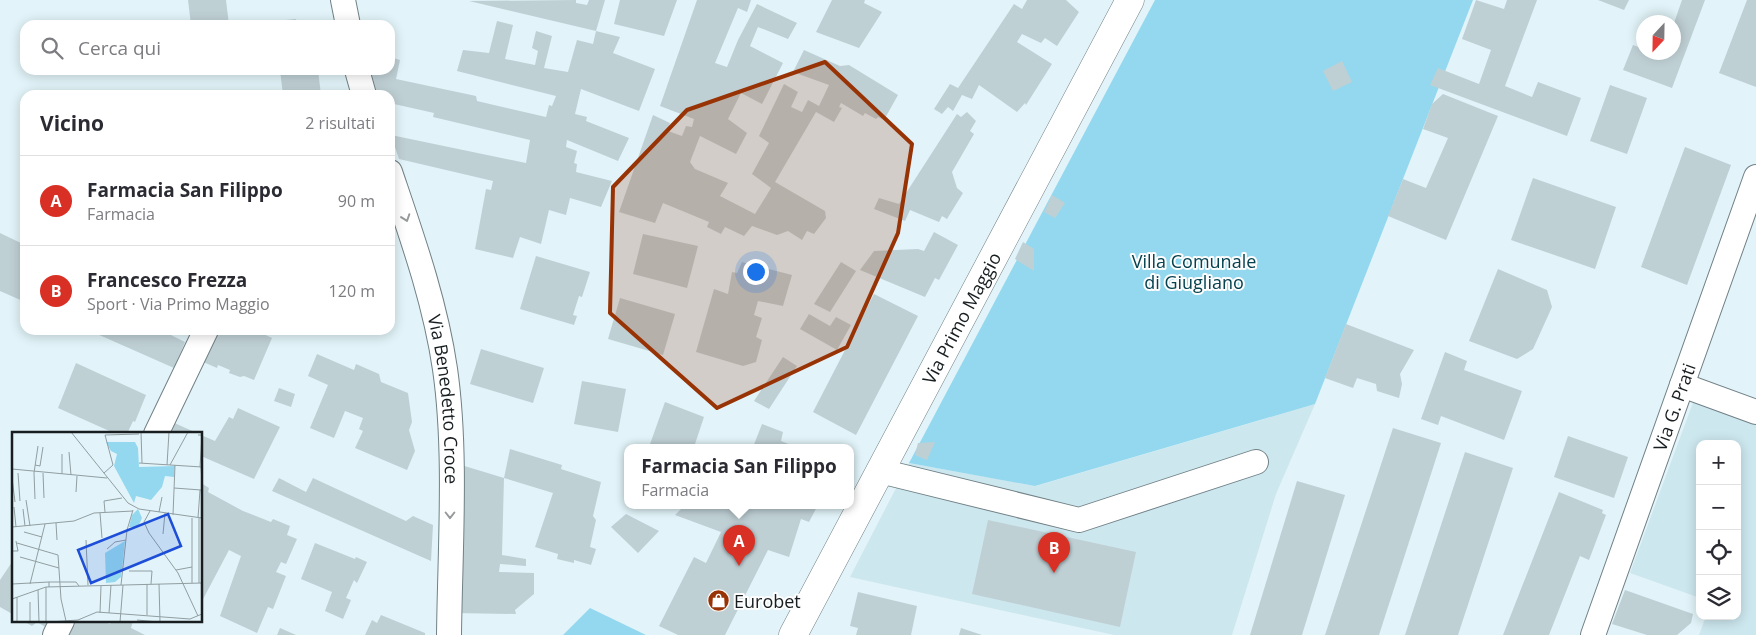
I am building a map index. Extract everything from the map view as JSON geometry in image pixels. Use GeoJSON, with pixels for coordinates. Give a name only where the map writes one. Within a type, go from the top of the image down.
{"type":"FeatureCollection","features":[{"type":"Feature","properties":{"kind":"street"},"geometry":{"type":"LineString","coordinates":[[344,0],[347,20]]}},
{"type":"Feature","properties":{"kind":"street","name":"Via Primo Maggio"},"geometry":{"type":"LineString","coordinates":[[793,635],[1130,0]]}},
{"type":"Feature","properties":{"kind":"street"},"geometry":{"type":"LineString","coordinates":[[358,75],[363,90]]}},
{"type":"Feature","properties":{"kind":"street","name":"Via G. Prati"},"geometry":{"type":"LineString","coordinates":[[1593,635],[1756,177]]}},
{"type":"Feature","properties":{"kind":"street","name":"Via Benedetto Croce"},"geometry":{"type":"LineString","coordinates":[[395,187],[435,311],[445,371],[451,446],[449,635]]}},
{"type":"Feature","properties":{"kind":"street"},"geometry":{"type":"LineString","coordinates":[[157,432],[204,335]]}},
{"type":"Feature","properties":{"kind":"street"},"geometry":{"type":"LineString","coordinates":[[1682,385],[1756,412]]}},
{"type":"Feature","properties":{"kind":"street"},"geometry":{"type":"LineString","coordinates":[[880,471],[1079,520],[1256,462]]}},
{"type":"Feature","properties":{"kind":"street"},"geometry":{"type":"LineString","coordinates":[[55,635],[62,622]]}},
{"type":"Feature","properties":{"kind":"highlighted area"},"geometry":{"type":"Polygon","coordinates":[[[825,62],[912,144],[898,233],[847,347],[717,408],[610,313],[613,187],[687,110],[825,62]]]}},
{"type":"Feature","properties":{"kind":"shaded area"},"geometry":{"type":"Polygon","coordinates":[[[1701,381],[1756,399],[1756,635],[1699,635],[1705,620],[1741,620],[1741,440],[1696,440],[1696,597],[1630,573],[1701,381]]]}},
{"type":"Feature","properties":{"kind":"shaded area"},"geometry":{"type":"Polygon","coordinates":[[[1315,404],[1276,494],[1232,635],[1114,635],[850,577],[909,463],[1036,486],[1315,404]]]}},
{"type":"Feature","properties":{"kind":"green space","name":"Villa Comunale di Giugliano"},"geometry":{"type":"Polygon","coordinates":[[[1155,0],[1473,0],[1315,404],[1035,486],[909,463],[1155,0]]]}},
{"type":"Feature","properties":{"kind":"green space"},"geometry":{"type":"Polygon","coordinates":[[[590,608],[646,635],[563,635],[590,608]]]}},
{"type":"Feature","properties":{"kind":"building"},"geometry":{"type":"Polygon","coordinates":[[[188,0],[226,0],[228,20],[190,20],[188,0]]]}},
{"type":"Feature","properties":{"kind":"building"},"geometry":{"type":"Polygon","coordinates":[[[576,0],[576,3],[587,5],[589,0],[605,0],[596,31],[469,1],[576,0]]]}},
{"type":"Feature","properties":{"kind":"building"},"geometry":{"type":"Polygon","coordinates":[[[620,0],[677,0],[664,36],[614,24],[620,0]]]}},
{"type":"Feature","properties":{"kind":"building"},"geometry":{"type":"Polygon","coordinates":[[[697,0],[751,0],[747,12],[738,8],[715,63],[727,67],[738,40],[757,4],[797,23],[788,39],[758,27],[750,46],[783,63],[762,104],[741,93],[728,119],[747,133],[736,154],[700,136],[690,162],[695,169],[728,183],[720,196],[755,214],[771,188],[752,174],[769,143],[759,136],[784,84],[798,92],[791,107],[802,112],[808,100],[819,106],[829,85],[793,72],[804,50],[840,66],[849,65],[898,95],[884,120],[878,117],[876,119],[865,113],[863,116],[841,103],[839,107],[842,108],[834,122],[816,112],[775,182],[825,211],[826,218],[814,234],[807,231],[802,240],[788,231],[777,235],[752,226],[744,236],[725,227],[721,234],[707,227],[709,222],[663,203],[655,223],[619,212],[653,115],[670,123],[668,131],[682,136],[686,126],[692,127],[694,119],[660,106],[697,0]]]}},
{"type":"Feature","properties":{"kind":"building"},"geometry":{"type":"Polygon","coordinates":[[[832,0],[865,0],[864,3],[882,12],[859,48],[816,32],[832,0]]]}},
{"type":"Feature","properties":{"kind":"building"},"geometry":{"type":"Polygon","coordinates":[[[1027,0],[1066,0],[1079,12],[1057,46],[1045,38],[1041,43],[1022,34],[1017,42],[1052,64],[1026,105],[1025,103],[1017,112],[979,85],[972,99],[962,95],[953,111],[948,107],[942,114],[934,109],[950,84],[958,88],[1014,4],[1022,9],[1027,0]]]}},
{"type":"Feature","properties":{"kind":"building"},"geometry":{"type":"Polygon","coordinates":[[[1476,0],[1504,9],[1507,0],[1537,0],[1505,86],[1532,97],[1538,82],[1581,98],[1567,136],[1430,85],[1438,68],[1479,84],[1491,50],[1462,39],[1476,0]]]}},
{"type":"Feature","properties":{"kind":"building"},"geometry":{"type":"Polygon","coordinates":[[[1598,0],[1629,0],[1624,10],[1598,0]]]}},
{"type":"Feature","properties":{"kind":"building"},"geometry":{"type":"Polygon","coordinates":[[[1682,0],[1705,0],[1672,88],[1623,70],[1633,45],[1636,46],[1636,60],[1681,60],[1681,15],[1677,15],[1682,0]]]}},
{"type":"Feature","properties":{"kind":"building"},"geometry":{"type":"Polygon","coordinates":[[[1747,0],[1756,0],[1756,87],[1719,73],[1747,0]]]}},
{"type":"Feature","properties":{"kind":"building"},"geometry":{"type":"Polygon","coordinates":[[[497,21],[513,25],[505,59],[535,65],[538,51],[532,48],[536,31],[552,36],[544,68],[568,72],[577,40],[593,44],[596,31],[620,37],[613,53],[655,69],[639,111],[581,89],[575,114],[587,117],[586,121],[629,138],[618,161],[567,140],[566,147],[577,151],[574,163],[577,164],[576,172],[612,181],[601,207],[570,198],[566,215],[549,210],[541,244],[520,237],[513,258],[475,249],[486,189],[491,190],[493,181],[399,159],[395,147],[395,136],[526,163],[530,140],[433,117],[434,113],[395,104],[395,90],[373,90],[368,75],[395,75],[395,58],[400,60],[396,79],[476,96],[477,101],[546,117],[549,105],[552,106],[556,96],[457,71],[463,50],[489,53],[497,21]]]}},
{"type":"Feature","properties":{"kind":"building"},"geometry":{"type":"Polygon","coordinates":[[[1342,61],[1352,82],[1333,91],[1323,71],[1342,61]]]}},
{"type":"Feature","properties":{"kind":"building"},"geometry":{"type":"Polygon","coordinates":[[[281,75],[319,75],[320,90],[282,90],[281,75]]]}},
{"type":"Feature","properties":{"kind":"building"},"geometry":{"type":"Polygon","coordinates":[[[1610,85],[1647,98],[1627,154],[1590,141],[1610,85]]]}},
{"type":"Feature","properties":{"kind":"building"},"geometry":{"type":"Polygon","coordinates":[[[1443,94],[1498,116],[1446,240],[1388,216],[1403,179],[1426,188],[1448,138],[1423,129],[1432,104],[1443,94]]]}},
{"type":"Feature","properties":{"kind":"building"},"geometry":{"type":"Polygon","coordinates":[[[967,112],[976,121],[970,131],[974,134],[952,172],[957,188],[963,193],[947,219],[942,216],[939,222],[910,210],[905,221],[874,209],[879,198],[899,204],[957,114],[961,117],[967,112]]]}},
{"type":"Feature","properties":{"kind":"building"},"geometry":{"type":"Polygon","coordinates":[[[1685,147],[1731,165],[1687,285],[1641,267],[1685,147]]]}},
{"type":"Feature","properties":{"kind":"building"},"geometry":{"type":"Polygon","coordinates":[[[1533,178],[1616,207],[1595,269],[1511,240],[1533,178]]]}},
{"type":"Feature","properties":{"kind":"building"},"geometry":{"type":"Polygon","coordinates":[[[1052,195],[1065,203],[1055,218],[1044,212],[1052,195]]]}},
{"type":"Feature","properties":{"kind":"building"},"geometry":{"type":"Polygon","coordinates":[[[934,232],[958,245],[939,280],[935,278],[925,297],[860,270],[874,251],[918,249],[924,251],[934,232]]]}},
{"type":"Feature","properties":{"kind":"building"},"geometry":{"type":"Polygon","coordinates":[[[0,233],[20,243],[20,300],[0,291],[0,233]]]}},
{"type":"Feature","properties":{"kind":"building"},"geometry":{"type":"Polygon","coordinates":[[[643,234],[698,246],[687,288],[633,274],[643,234]]]}},
{"type":"Feature","properties":{"kind":"building"},"geometry":{"type":"Polygon","coordinates":[[[1023,242],[1034,249],[1034,271],[1015,259],[1023,242]]]}},
{"type":"Feature","properties":{"kind":"building"},"geometry":{"type":"Polygon","coordinates":[[[536,256],[590,272],[582,297],[579,296],[573,315],[577,316],[574,325],[520,309],[536,256]]]}},
{"type":"Feature","properties":{"kind":"building"},"geometry":{"type":"Polygon","coordinates":[[[742,262],[792,275],[783,306],[758,301],[754,315],[762,318],[756,337],[762,340],[756,362],[743,366],[696,352],[714,289],[728,294],[732,272],[737,273],[742,262]]]}},
{"type":"Feature","properties":{"kind":"building"},"geometry":{"type":"Polygon","coordinates":[[[841,262],[856,271],[830,312],[814,304],[841,262]]]}},
{"type":"Feature","properties":{"kind":"building"},"geometry":{"type":"Polygon","coordinates":[[[1498,269],[1547,290],[1552,307],[1533,349],[1517,359],[1469,341],[1498,269]]]}},
{"type":"Feature","properties":{"kind":"building"},"geometry":{"type":"Polygon","coordinates":[[[874,294],[918,316],[856,435],[813,412],[874,294]]]}},
{"type":"Feature","properties":{"kind":"building"},"geometry":{"type":"Polygon","coordinates":[[[620,298],[675,314],[663,355],[608,339],[620,298]]]}},
{"type":"Feature","properties":{"kind":"building"},"geometry":{"type":"Polygon","coordinates":[[[809,314],[830,326],[836,317],[851,325],[837,350],[800,329],[809,314]]]}},
{"type":"Feature","properties":{"kind":"building"},"geometry":{"type":"Polygon","coordinates":[[[1346,324],[1414,350],[1400,374],[1402,384],[1399,398],[1377,391],[1376,384],[1357,378],[1353,388],[1325,378],[1346,324]]]}},
{"type":"Feature","properties":{"kind":"building"},"geometry":{"type":"Polygon","coordinates":[[[99,335],[171,335],[185,342],[174,368],[99,335]]]}},
{"type":"Feature","properties":{"kind":"building"},"geometry":{"type":"Polygon","coordinates":[[[204,335],[266,335],[272,338],[254,380],[229,373],[230,370],[218,365],[217,368],[194,358],[204,335]]]}},
{"type":"Feature","properties":{"kind":"building"},"geometry":{"type":"Polygon","coordinates":[[[481,349],[544,368],[533,403],[470,384],[481,349]]]}},
{"type":"Feature","properties":{"kind":"building"},"geometry":{"type":"Polygon","coordinates":[[[1445,352],[1467,361],[1464,370],[1522,391],[1504,440],[1441,416],[1438,425],[1421,419],[1445,352]]]}},
{"type":"Feature","properties":{"kind":"building"},"geometry":{"type":"Polygon","coordinates":[[[317,354],[354,370],[356,364],[379,374],[381,382],[408,393],[412,422],[409,430],[415,451],[407,470],[355,448],[363,431],[359,429],[363,418],[345,411],[334,438],[310,428],[328,385],[308,376],[317,354]]]}},
{"type":"Feature","properties":{"kind":"building"},"geometry":{"type":"Polygon","coordinates":[[[783,357],[797,366],[769,409],[754,401],[783,357]]]}},
{"type":"Feature","properties":{"kind":"building"},"geometry":{"type":"Polygon","coordinates":[[[76,363],[146,395],[135,422],[133,421],[128,432],[112,432],[58,408],[76,363]]]}},
{"type":"Feature","properties":{"kind":"building"},"geometry":{"type":"Polygon","coordinates":[[[582,381],[626,389],[618,432],[574,424],[582,381]]]}},
{"type":"Feature","properties":{"kind":"building"},"geometry":{"type":"Polygon","coordinates":[[[279,388],[295,394],[291,407],[274,401],[279,388]]]}},
{"type":"Feature","properties":{"kind":"building"},"geometry":{"type":"Polygon","coordinates":[[[665,402],[704,417],[695,444],[650,444],[665,402]]]}},
{"type":"Feature","properties":{"kind":"building"},"geometry":{"type":"Polygon","coordinates":[[[238,408],[280,427],[254,479],[202,456],[202,435],[215,441],[229,417],[233,419],[238,408]]]}},
{"type":"Feature","properties":{"kind":"building"},"geometry":{"type":"Polygon","coordinates":[[[170,421],[195,432],[164,432],[170,421]]]}},
{"type":"Feature","properties":{"kind":"building"},"geometry":{"type":"Polygon","coordinates":[[[762,424],[783,432],[781,441],[788,444],[754,444],[762,424]]]}},
{"type":"Feature","properties":{"kind":"building"},"geometry":{"type":"Polygon","coordinates":[[[1393,428],[1441,443],[1379,635],[1325,635],[1393,428]]]}},
{"type":"Feature","properties":{"kind":"building"},"geometry":{"type":"Polygon","coordinates":[[[1568,436],[1628,457],[1614,498],[1554,477],[1568,436]]]}},
{"type":"Feature","properties":{"kind":"building"},"geometry":{"type":"Polygon","coordinates":[[[935,442],[927,460],[915,455],[918,443],[935,442]]]}},
{"type":"Feature","properties":{"kind":"building"},"geometry":{"type":"Polygon","coordinates":[[[510,449],[562,465],[561,469],[601,482],[593,516],[596,520],[590,547],[596,549],[591,565],[574,560],[574,563],[557,559],[558,554],[535,547],[553,493],[504,478],[510,449]]]}},
{"type":"Feature","properties":{"kind":"building"},"geometry":{"type":"Polygon","coordinates":[[[1465,452],[1513,468],[1458,635],[1405,635],[1465,452]]]}},
{"type":"Feature","properties":{"kind":"building"},"geometry":{"type":"Polygon","coordinates":[[[458,464],[504,478],[502,555],[526,559],[526,566],[500,564],[499,572],[534,573],[534,594],[515,610],[516,614],[453,613],[458,464]]]}},
{"type":"Feature","properties":{"kind":"building"},"geometry":{"type":"Polygon","coordinates":[[[279,478],[306,492],[313,478],[406,521],[413,516],[433,525],[431,561],[272,491],[279,478]]]}},
{"type":"Feature","properties":{"kind":"building"},"geometry":{"type":"Polygon","coordinates":[[[1297,481],[1345,495],[1302,635],[1250,635],[1297,481]]]}},
{"type":"Feature","properties":{"kind":"building"},"geometry":{"type":"Polygon","coordinates":[[[202,484],[209,488],[208,492],[243,511],[271,522],[273,519],[290,526],[287,535],[297,539],[286,564],[281,562],[276,572],[286,576],[273,609],[268,607],[257,633],[220,616],[241,556],[229,550],[202,601],[202,484]]]}},
{"type":"Feature","properties":{"kind":"building"},"geometry":{"type":"Polygon","coordinates":[[[1559,492],[1603,510],[1602,513],[1606,515],[1589,560],[1580,556],[1549,635],[1503,635],[1559,492]]]}},
{"type":"Feature","properties":{"kind":"building"},"geometry":{"type":"Polygon","coordinates":[[[681,509],[816,509],[809,522],[801,519],[789,557],[768,550],[725,635],[678,635],[659,626],[694,557],[706,563],[721,532],[675,515],[681,509]]]}},
{"type":"Feature","properties":{"kind":"building"},"geometry":{"type":"Polygon","coordinates":[[[626,514],[659,531],[638,553],[611,527],[626,514]]]}},
{"type":"Feature","properties":{"kind":"building"},"geometry":{"type":"Polygon","coordinates":[[[988,520],[1136,552],[1120,627],[972,594],[988,520]]]}},
{"type":"Feature","properties":{"kind":"building"},"geometry":{"type":"Polygon","coordinates":[[[315,543],[367,562],[357,583],[354,580],[346,598],[351,600],[343,619],[325,611],[332,592],[301,579],[315,543]]]}},
{"type":"Feature","properties":{"kind":"building"},"geometry":{"type":"Polygon","coordinates":[[[12,562],[12,614],[0,607],[0,580],[12,562]]]}},
{"type":"Feature","properties":{"kind":"building"},"geometry":{"type":"Polygon","coordinates":[[[1625,590],[1693,614],[1691,623],[1677,635],[1647,635],[1612,624],[1625,590]]]}},
{"type":"Feature","properties":{"kind":"building"},"geometry":{"type":"Polygon","coordinates":[[[858,592],[917,606],[911,635],[856,635],[858,628],[850,626],[858,592]]]}},
{"type":"Feature","properties":{"kind":"building"},"geometry":{"type":"Polygon","coordinates":[[[381,615],[425,633],[425,635],[365,635],[372,620],[377,623],[381,615]]]}},
{"type":"Feature","properties":{"kind":"building"},"geometry":{"type":"Polygon","coordinates":[[[25,622],[37,622],[32,626],[25,622]]]}},
{"type":"Feature","properties":{"kind":"building"},"geometry":{"type":"Polygon","coordinates":[[[37,622],[56,622],[52,631],[37,622]]]}},
{"type":"Feature","properties":{"kind":"building"},"geometry":{"type":"Polygon","coordinates":[[[66,622],[106,622],[110,624],[111,622],[133,622],[131,628],[145,635],[59,635],[66,622]]]}},
{"type":"Feature","properties":{"kind":"building"},"geometry":{"type":"Polygon","coordinates":[[[280,628],[296,635],[277,635],[280,628]]]}},
{"type":"Feature","properties":{"kind":"building"},"geometry":{"type":"Polygon","coordinates":[[[961,628],[982,635],[959,635],[961,628]]]}},
{"type":"Feature","properties":{"kind":"place","name":"Farmacia San Filippo"},"geometry":{"type":"Point","coordinates":[739,566]}},
{"type":"Feature","properties":{"kind":"place","name":"Francesco Frezza"},"geometry":{"type":"Point","coordinates":[1054,573]}},
{"type":"Feature","properties":{"kind":"place","name":"Eurobet"},"geometry":{"type":"Point","coordinates":[718,601]}}]}
